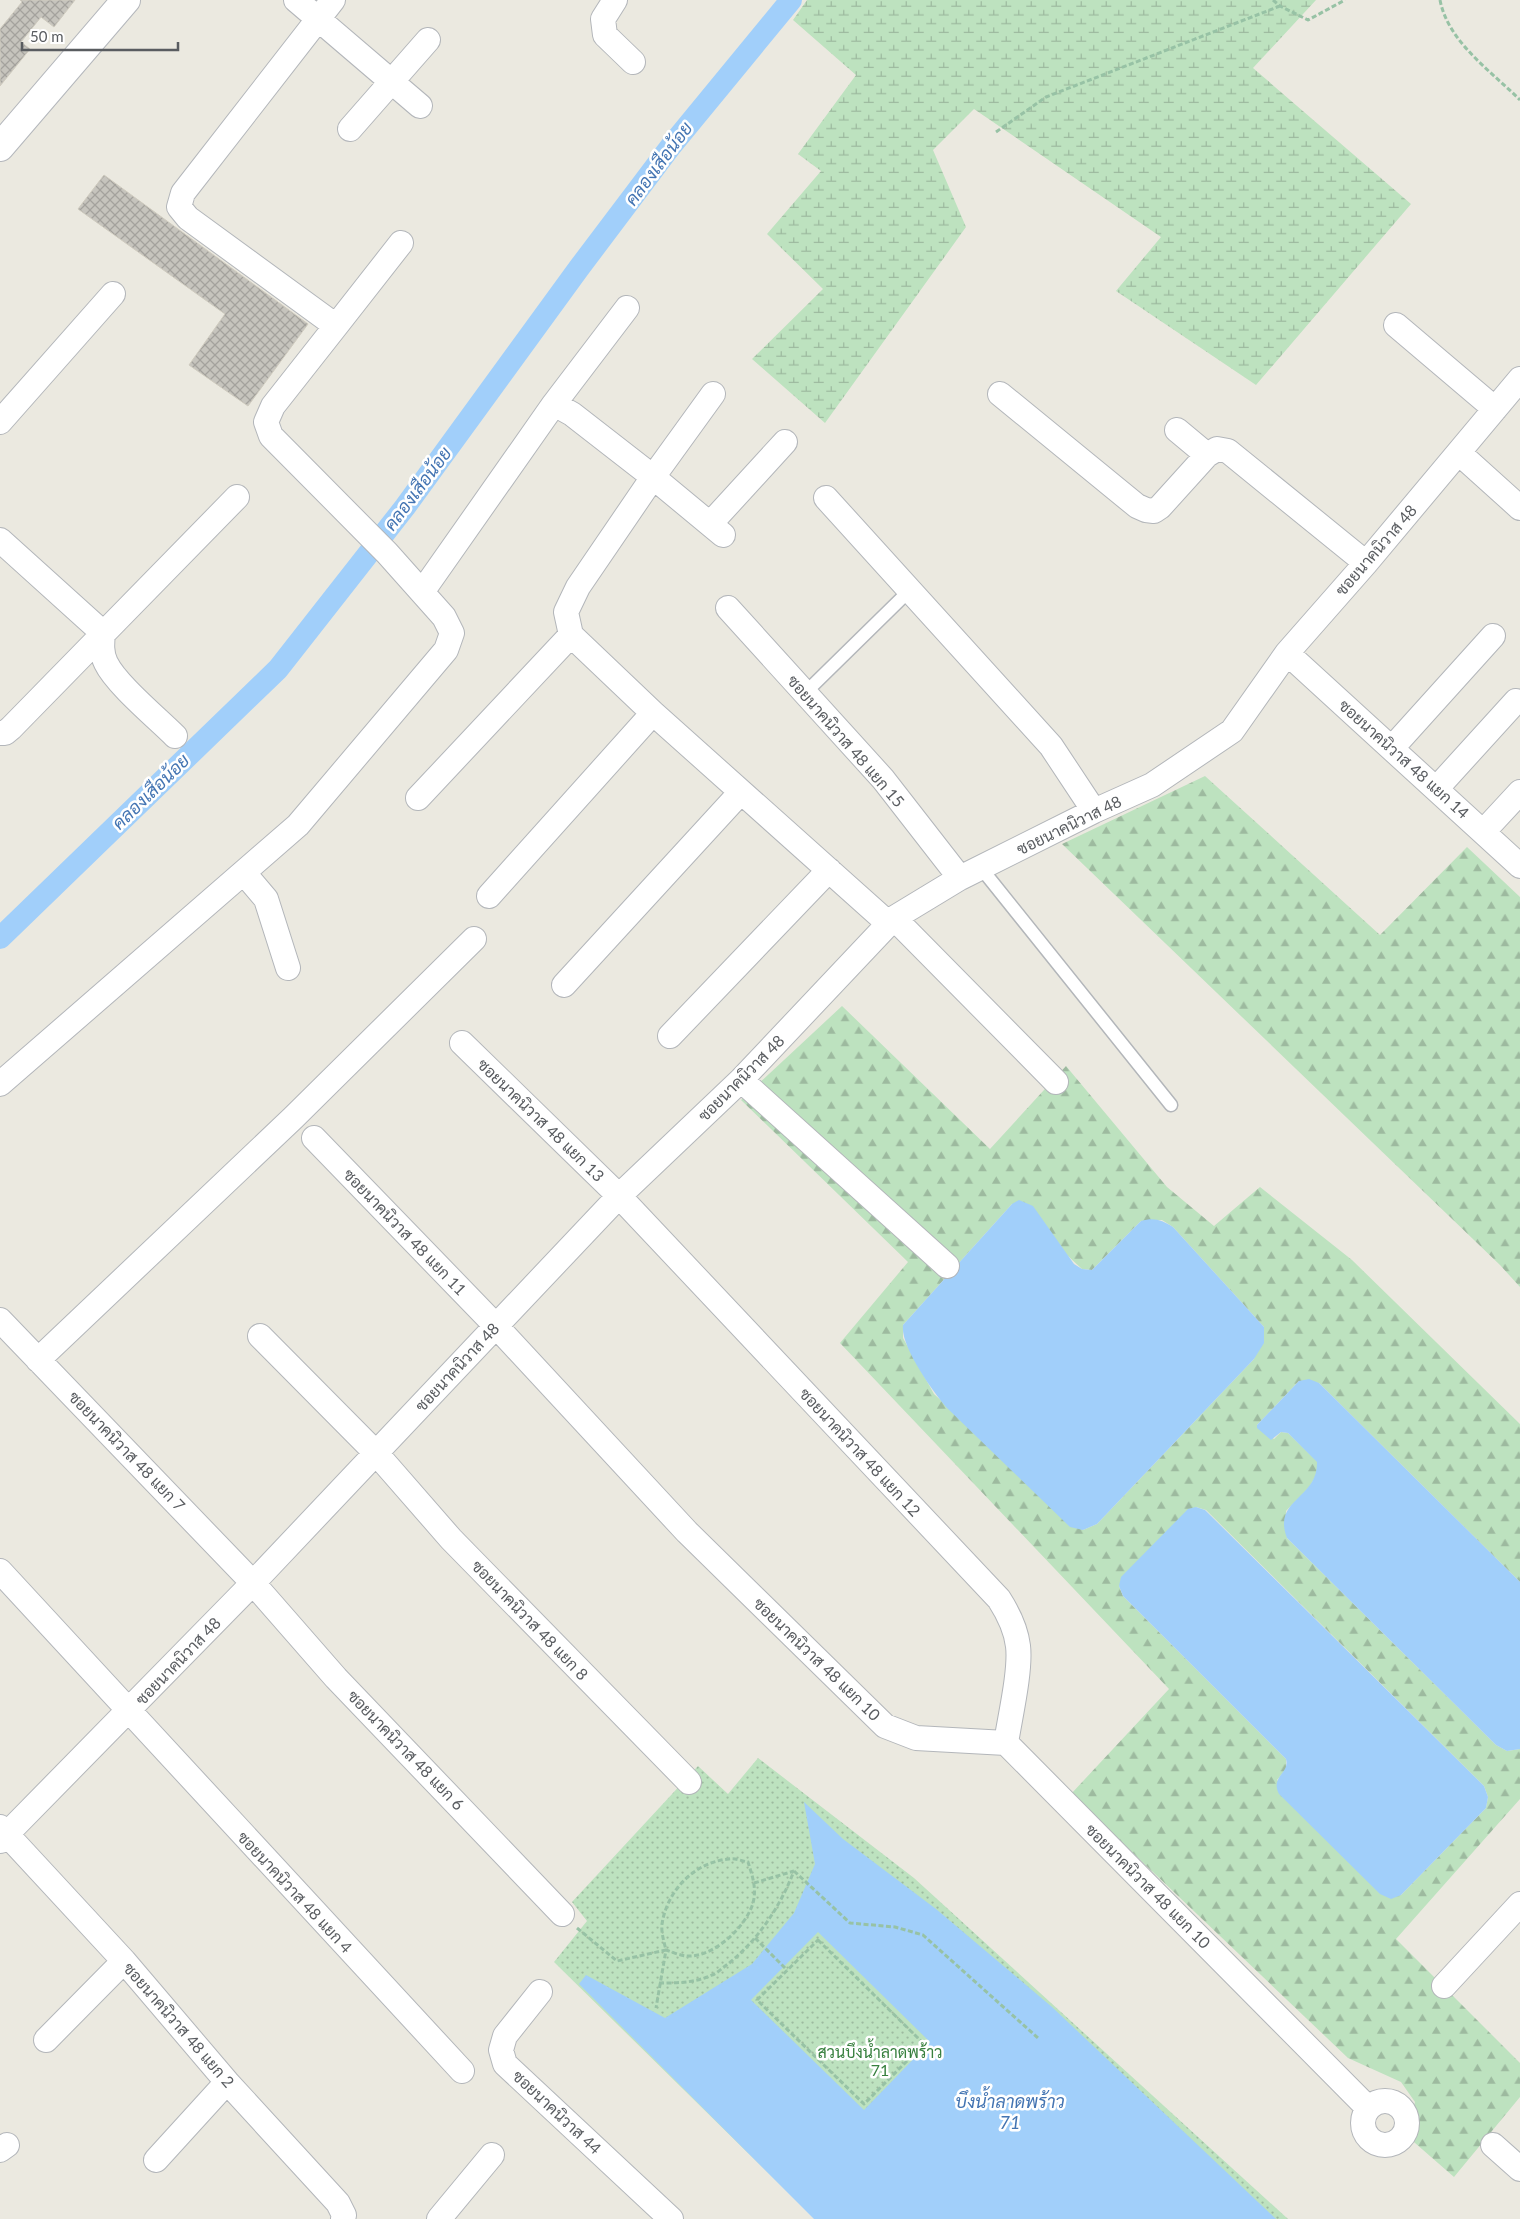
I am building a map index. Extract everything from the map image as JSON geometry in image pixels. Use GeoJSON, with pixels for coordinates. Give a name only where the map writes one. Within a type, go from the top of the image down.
{"type":"FeatureCollection","features":[{"type":"Feature","properties":{"kind":"main road"},"geometry":{"type":"LineString","coordinates":[[0,147],[126,0]]}},
{"type":"Feature","properties":{"kind":"street"},"geometry":{"type":"LineString","coordinates":[[296,0],[420,106]]}},
{"type":"Feature","properties":{"kind":"street"},"geometry":{"type":"LineString","coordinates":[[333,0],[317,18],[183,193],[179,207],[188,218],[336,326]]}},
{"type":"Feature","properties":{"kind":"street"},"geometry":{"type":"LineString","coordinates":[[611,1],[603,19],[605,35],[632,62]]}},
{"type":"Feature","properties":{"kind":"street"},"geometry":{"type":"LineString","coordinates":[[350,129],[390,81],[428,40]]}},
{"type":"Feature","properties":{"kind":"street"},"geometry":{"type":"LineString","coordinates":[[0,1084],[298,825],[446,650],[452,633],[444,617],[387,553],[366,534],[271,436],[266,422],[274,406],[401,243]]}},
{"type":"Feature","properties":{"kind":"street"},"geometry":{"type":"LineString","coordinates":[[0,422],[113,294]]}},
{"type":"Feature","properties":{"kind":"street"},"geometry":{"type":"LineString","coordinates":[[422,592],[554,404],[627,308]]}},
{"type":"Feature","properties":{"kind":"street"},"geometry":{"type":"LineString","coordinates":[[1396,325],[1495,409]]}},
{"type":"Feature","properties":{"kind":"street","name":"ซอยนาคนิวาส 48"},"geometry":{"type":"LineString","coordinates":[[2,1834],[128,1712],[253,1583],[619,1196],[741,1080],[892,921],[970,873],[1094,811],[1152,786],[1232,731],[1287,653],[1366,563],[1520,380]]}},
{"type":"Feature","properties":{"kind":"street"},"geometry":{"type":"LineString","coordinates":[[713,394],[652,477],[578,587],[566,612],[571,635],[653,713],[741,792],[829,870],[892,921],[1056,1082]]}},
{"type":"Feature","properties":{"kind":"street"},"geometry":{"type":"LineString","coordinates":[[1000,394],[1138,506],[1146,510],[1154,511],[1160,507],[1207,455],[1217,449],[1228,450],[1366,563]]}},
{"type":"Feature","properties":{"kind":"street"},"geometry":{"type":"LineString","coordinates":[[554,404],[572,414],[717,530],[786,442]]}},
{"type":"Feature","properties":{"kind":"street"},"geometry":{"type":"LineString","coordinates":[[1177,430],[1207,455]]}},
{"type":"Feature","properties":{"kind":"street"},"geometry":{"type":"LineString","coordinates":[[1459,453],[1520,508]]}},
{"type":"Feature","properties":{"kind":"street"},"geometry":{"type":"LineString","coordinates":[[0,733],[5,733],[11,728],[237,497]]}},
{"type":"Feature","properties":{"kind":"street"},"geometry":{"type":"LineString","coordinates":[[826,498],[1051,746],[1094,811]]}},
{"type":"Feature","properties":{"kind":"street"},"geometry":{"type":"LineString","coordinates":[[0,540],[103,633]]}},
{"type":"Feature","properties":{"kind":"street","name":"ซอยนาคนิวาส 48 แยก 15"},"geometry":{"type":"LineString","coordinates":[[728,608],[970,873]]}},
{"type":"Feature","properties":{"kind":"street"},"geometry":{"type":"LineString","coordinates":[[103,633],[102,648],[106,663],[117,678],[174,736]]}},
{"type":"Feature","properties":{"kind":"street"},"geometry":{"type":"LineString","coordinates":[[418,798],[571,635]]}},
{"type":"Feature","properties":{"kind":"street"},"geometry":{"type":"LineString","coordinates":[[1392,748],[1493,636]]}},
{"type":"Feature","properties":{"kind":"street","name":"ซอยนาคนิวาส 48 แยก 14"},"geometry":{"type":"LineString","coordinates":[[1287,653],[1437,788],[1520,866]]}},
{"type":"Feature","properties":{"kind":"street"},"geometry":{"type":"LineString","coordinates":[[1437,788],[1516,701]]}},
{"type":"Feature","properties":{"kind":"street"},"geometry":{"type":"LineString","coordinates":[[488,896],[653,713]]}},
{"type":"Feature","properties":{"kind":"street"},"geometry":{"type":"LineString","coordinates":[[564,985],[741,792]]}},
{"type":"Feature","properties":{"kind":"street"},"geometry":{"type":"LineString","coordinates":[[1483,832],[1520,792]]}},
{"type":"Feature","properties":{"kind":"street"},"geometry":{"type":"LineString","coordinates":[[670,1036],[829,870]]}},
{"type":"Feature","properties":{"kind":"street"},"geometry":{"type":"LineString","coordinates":[[244,873],[266,899],[288,968]]}},
{"type":"Feature","properties":{"kind":"street"},"geometry":{"type":"LineString","coordinates":[[38,1360],[292,1118],[474,939]]}},
{"type":"Feature","properties":{"kind":"street","name":"ซอยนาคนิวาส 48 แยก 13"},"geometry":{"type":"LineString","coordinates":[[462,1043],[619,1196]]}},
{"type":"Feature","properties":{"kind":"street"},"geometry":{"type":"LineString","coordinates":[[741,1080],[947,1266]]}},
{"type":"Feature","properties":{"kind":"street","name":"ซอยนาคนิวาส 48 แยก 11"},"geometry":{"type":"LineString","coordinates":[[314,1138],[496,1326]]}},
{"type":"Feature","properties":{"kind":"street","name":"ซอยนาคนิวาส 48 แยก 12"},"geometry":{"type":"LineString","coordinates":[[619,1196],[999,1599],[1010,1617],[1018,1646],[1006,1743]]}},
{"type":"Feature","properties":{"kind":"street","name":"ซอยนาคนิวาส 48 แยก 7"},"geometry":{"type":"LineString","coordinates":[[0,1320],[253,1583]]}},
{"type":"Feature","properties":{"kind":"street","name":"ซอยนาคนิวาส 48 แยก 10"},"geometry":{"type":"LineString","coordinates":[[496,1326],[687,1532],[885,1726],[916,1738],[1006,1743],[1368,2108]]}},
{"type":"Feature","properties":{"kind":"street","name":"ซอยนาคนิวาส 48 แยก 8"},"geometry":{"type":"LineString","coordinates":[[260,1336],[376,1453],[451,1539],[689,1782]]}},
{"type":"Feature","properties":{"kind":"street","name":"ซอยนาคนิวาส 48 แยก 4"},"geometry":{"type":"LineString","coordinates":[[0,1571],[462,2072]]}},
{"type":"Feature","properties":{"kind":"street","name":"ซอยนาคนิวาส 48 แยก 6"},"geometry":{"type":"LineString","coordinates":[[253,1583],[336,1678],[562,1914]]}},
{"type":"Feature","properties":{"kind":"street","name":"ซอยนาคนิวาส 48 แยก 2"},"geometry":{"type":"LineString","coordinates":[[2,1834],[124,1961],[227,2082],[338,2203],[344,2215],[343,2219]]}},
{"type":"Feature","properties":{"kind":"street"},"geometry":{"type":"LineString","coordinates":[[1444,1986],[1520,1904]]}},
{"type":"Feature","properties":{"kind":"street"},"geometry":{"type":"LineString","coordinates":[[46,2040],[124,1961]]}},
{"type":"Feature","properties":{"kind":"street","name":"ซอยนาคนิวาส 44"},"geometry":{"type":"LineString","coordinates":[[540,1992],[505,2036],[501,2050],[505,2064],[671,2219]]}},
{"type":"Feature","properties":{"kind":"street"},"geometry":{"type":"LineString","coordinates":[[156,2160],[227,2082]]}},
{"type":"Feature","properties":{"kind":"street"},"geometry":{"type":"LineString","coordinates":[[1493,2145],[1520,2169]]}},
{"type":"Feature","properties":{"kind":"street"},"geometry":{"type":"LineString","coordinates":[[439,2219],[492,2155]]}},
{"type":"Feature","properties":{"kind":"lane"},"geometry":{"type":"LineString","coordinates":[[805,693],[910,590]]}},
{"type":"Feature","properties":{"kind":"lane"},"geometry":{"type":"LineString","coordinates":[[970,873],[1170,1105]]}},
{"type":"Feature","properties":{"kind":"path"},"geometry":{"type":"LineString","coordinates":[[1273,0],[1280,6],[1308,20],[1345,0]]}},
{"type":"Feature","properties":{"kind":"path"},"geometry":{"type":"LineString","coordinates":[[1440,0],[1442,13],[1458,40],[1520,100]]}},
{"type":"Feature","properties":{"kind":"path"},"geometry":{"type":"LineString","coordinates":[[996,132],[1046,97],[1280,6]]}},
{"type":"Feature","properties":{"kind":"path"},"geometry":{"type":"LineString","coordinates":[[562,1914],[617,1961],[666,1950],[688,1956],[713,1950],[738,1930],[752,1903],[754,1883],[748,1862],[729,1858],[708,1864],[686,1876],[668,1901],[662,1926],[666,1950],[656,2008]]}},
{"type":"Feature","properties":{"kind":"path"},"geometry":{"type":"LineString","coordinates":[[754,1883],[794,1871]]}},
{"type":"Feature","properties":{"kind":"path"},"geometry":{"type":"LineString","coordinates":[[659,1983],[685,1983],[713,1975],[755,1938],[786,1892],[794,1871]]}},
{"type":"Feature","properties":{"kind":"path"},"geometry":{"type":"LineString","coordinates":[[794,1871],[850,1923],[895,1927],[923,1935],[1038,2038]]}},
{"type":"Feature","properties":{"kind":"path"},"geometry":{"type":"LineString","coordinates":[[755,1938],[786,1969]]}},
{"type":"Feature","properties":{"kind":"path"},"geometry":{"type":"LineString","coordinates":[[818,1940],[924,2044],[864,2104],[757,2000],[786,1969],[818,1940]]}},
{"type":"Feature","properties":{"kind":"green space"},"geometry":{"type":"Polygon","coordinates":[[[807,0],[1316,0],[1253,68],[1411,204],[1256,385],[1116,291],[1161,237],[974,109],[933,150],[966,227],[825,423],[752,359],[823,289],[767,234],[821,171],[798,154],[856,75],[793,20],[807,0]]]}},
{"type":"Feature","properties":{"kind":"green space"},"geometry":{"type":"Polygon","coordinates":[[[1205,776],[1380,935],[1467,847],[1520,897],[1520,1287],[1500,1265],[1062,844],[1205,776]]]}},
{"type":"Feature","properties":{"kind":"green space"},"geometry":{"type":"Polygon","coordinates":[[[842,1006],[990,1149],[1066,1066],[1167,1187],[1214,1226],[1260,1187],[1352,1260],[1520,1424],[1520,1582],[1319,1383],[1299,1381],[1257,1425],[1274,1439],[1281,1432],[1288,1433],[1318,1462],[1312,1483],[1286,1511],[1287,1538],[1496,1745],[1507,1751],[1520,1749],[1520,1799],[1396,1939],[1520,2063],[1520,2097],[1454,2177],[1407,2136],[1415,2102],[1401,2082],[1348,2058],[1071,1794],[1169,1689],[840,1343],[908,1262],[741,1100],[842,1006]],[[1012,1204],[903,1325],[903,1338],[934,1394],[1083,1530],[1097,1524],[1254,1359],[1264,1327],[1173,1227],[1162,1220],[1141,1221],[1092,1270],[1082,1269],[1012,1204]],[[1196,1507],[1119,1586],[1123,1596],[1286,1759],[1286,1769],[1277,1780],[1401,1895],[1486,1808],[1488,1797],[1484,1786],[1206,1510],[1196,1507]]]}},
{"type":"Feature","properties":{"kind":"green space","name":"บึงน้ำลาดพร้าว 71"},"geometry":{"type":"Polygon","coordinates":[[[758,1758],[914,1878],[1288,2219],[815,2219],[554,1962],[587,1921],[572,1902],[698,1766],[728,1794],[758,1758]]]}},
{"type":"Feature","properties":{"kind":"water"},"geometry":{"type":"Polygon","coordinates":[[[1019,1200],[1033,1206],[1074,1264],[1082,1269],[1092,1270],[1141,1221],[1154,1219],[1173,1227],[1264,1327],[1264,1343],[1254,1359],[1097,1524],[1083,1530],[1070,1527],[947,1408],[919,1368],[903,1334],[903,1325],[1012,1204],[1019,1200]]]}},
{"type":"Feature","properties":{"kind":"water"},"geometry":{"type":"Polygon","coordinates":[[[1309,1379],[1319,1383],[1520,1582],[1520,1749],[1507,1751],[1496,1745],[1287,1538],[1284,1525],[1285,1515],[1311,1484],[1317,1462],[1288,1433],[1281,1432],[1271,1440],[1257,1428],[1257,1425],[1299,1381],[1309,1379]]]}},
{"type":"Feature","properties":{"kind":"water"},"geometry":{"type":"Polygon","coordinates":[[[1196,1507],[1205,1510],[1484,1786],[1488,1797],[1486,1808],[1401,1895],[1391,1899],[1380,1894],[1279,1794],[1277,1783],[1285,1768],[1286,1759],[1123,1596],[1119,1586],[1121,1577],[1188,1509],[1196,1507]]]}},
{"type":"Feature","properties":{"kind":"water","name":"บึงน้ำลาดพร้าว 71"},"geometry":{"type":"Polygon","coordinates":[[[804,1802],[843,1839],[936,1909],[1052,2007],[1276,2219],[814,2219],[579,1984],[586,1975],[665,2018],[752,1964],[794,1913],[815,1864],[804,1802]],[[818,1932],[751,2000],[864,2110],[930,2042],[818,1932]]]}},
{"type":"Feature","properties":{"kind":"building"},"geometry":{"type":"Polygon","coordinates":[[[20,0],[75,0],[54,27],[41,17],[21,42],[30,49],[0,86],[0,29],[22,2],[20,0]]]}},
{"type":"Feature","properties":{"kind":"building"},"geometry":{"type":"Polygon","coordinates":[[[104,175],[308,324],[248,406],[189,365],[225,314],[78,209],[104,175]]]}},
{"type":"Feature","properties":{"kind":"waterway","name":"คลองเสือน้อย"},"geometry":{"type":"LineString","coordinates":[[0,938],[278,669],[405,507],[579,268],[671,146],[791,0]]}},
{"type":"Feature","properties":{"kind":"park label","name":"สวนบึงน้ำลาดพร้าว 71"},"geometry":{"type":"Point","coordinates":[880,2061]}}]}
